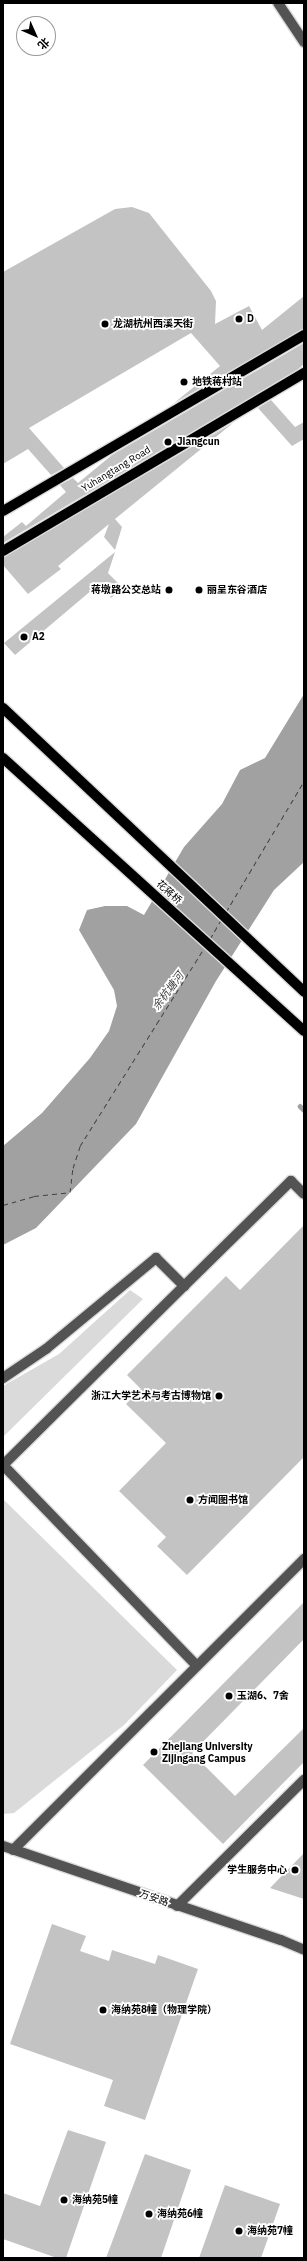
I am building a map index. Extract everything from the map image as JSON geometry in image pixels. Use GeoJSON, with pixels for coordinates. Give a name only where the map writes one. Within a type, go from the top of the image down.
{"type":"FeatureCollection","features":[{"type":"Feature","properties":{"kind":"main road"},"geometry":{"type":"LineString","coordinates":[[3,511],[304,336]]}},
{"type":"Feature","properties":{"kind":"main road","name":"Yuhangtang Road"},"geometry":{"type":"LineString","coordinates":[[3,551],[304,373]]}},
{"type":"Feature","properties":{"kind":"main road","name":"花蒋桥"},"geometry":{"type":"LineString","coordinates":[[3,708],[304,992]]}},
{"type":"Feature","properties":{"kind":"main road","name":"花蒋桥"},"geometry":{"type":"LineString","coordinates":[[3,758],[304,1031]]}},
{"type":"Feature","properties":{"kind":"street"},"geometry":{"type":"LineString","coordinates":[[278,3],[304,42]]}},
{"type":"Feature","properties":{"kind":"street"},"geometry":{"type":"LineString","coordinates":[[197,1666],[3,1465],[291,1181],[304,1194]]}},
{"type":"Feature","properties":{"kind":"street"},"geometry":{"type":"LineString","coordinates":[[3,1378],[46,1349],[156,1258],[184,1286]]}},
{"type":"Feature","properties":{"kind":"street"},"geometry":{"type":"LineString","coordinates":[[13,1850],[304,1559]]}},
{"type":"Feature","properties":{"kind":"street"},"geometry":{"type":"LineString","coordinates":[[177,1906],[304,1780]]}},
{"type":"Feature","properties":{"kind":"street","name":"万安路"},"geometry":{"type":"LineString","coordinates":[[3,1846],[281,1940],[304,1950]]}},
{"type":"Feature","properties":{"kind":"shaded area"},"geometry":{"type":"Polygon","coordinates":[[[130,1290],[143,1299],[3,1437],[3,1386],[59,1354],[130,1290]]]}},
{"type":"Feature","properties":{"kind":"shaded area"},"geometry":{"type":"Polygon","coordinates":[[[3,1499],[177,1670],[124,1725],[14,1813],[3,1814],[3,1499]]]}},
{"type":"Feature","properties":{"kind":"water","name":"余杭塘河"},"geometry":{"type":"Polygon","coordinates":[[[304,694],[304,862],[274,890],[216,981],[136,1124],[36,1228],[3,1245],[3,1146],[42,1113],[90,1058],[109,1031],[117,1006],[114,990],[79,930],[87,910],[105,906],[127,906],[144,915],[184,847],[222,804],[240,770],[265,758],[304,694]]]}},
{"type":"Feature","properties":{"kind":"building","name":"龙湖杭州西溪天街"},"geometry":{"type":"Polygon","coordinates":[[[132,207],[149,213],[211,291],[216,301],[215,324],[249,306],[262,330],[304,296],[304,329],[174,403],[220,366],[191,333],[29,428],[64,468],[51,475],[28,449],[3,464],[3,272],[115,209],[132,207]]]}},
{"type":"Feature","properties":{"kind":"building"},"geometry":{"type":"Polygon","coordinates":[[[304,343],[304,364],[297,370],[3,543],[3,537],[22,522],[26,526],[66,492],[60,485],[73,478],[78,483],[112,455],[304,343]]]}},
{"type":"Feature","properties":{"kind":"building"},"geometry":{"type":"Polygon","coordinates":[[[271,400],[295,427],[304,422],[304,439],[292,446],[258,408],[271,400]]]}},
{"type":"Feature","properties":{"kind":"building"},"geometry":{"type":"Polygon","coordinates":[[[233,423],[115,519],[122,527],[115,550],[104,537],[109,524],[58,566],[61,569],[28,594],[3,565],[3,557],[233,423]]]}},
{"type":"Feature","properties":{"kind":"building"},"geometry":{"type":"Polygon","coordinates":[[[115,552],[108,573],[122,587],[111,598],[99,584],[15,655],[4,643],[115,552]]]}},
{"type":"Feature","properties":{"kind":"building","name":"浙江大学艺术与考古博物馆"},"geometry":{"type":"Polygon","coordinates":[[[304,1225],[304,1457],[187,1575],[157,1546],[166,1537],[119,1491],[166,1443],[126,1404],[141,1389],[127,1375],[226,1276],[240,1290],[304,1225]]]}},
{"type":"Feature","properties":{"kind":"building","name":"玉湖6、7舍"},"geometry":{"type":"Polygon","coordinates":[[[304,1602],[304,1639],[192,1753],[235,1796],[304,1728],[304,1762],[223,1844],[143,1765],[304,1602]]]}},
{"type":"Feature","properties":{"kind":"building","name":"学生服务中心"},"geometry":{"type":"Polygon","coordinates":[[[304,1853],[304,1899],[270,1888],[304,1853]]]}},
{"type":"Feature","properties":{"kind":"building","name":"海纳苑8幢（物理学院）"},"geometry":{"type":"Polygon","coordinates":[[[52,1924],[86,1936],[80,1951],[109,1961],[112,1950],[155,1964],[158,1955],[198,1969],[145,2120],[104,2106],[113,2080],[10,2044],[52,1924]]]}},
{"type":"Feature","properties":{"kind":"building","name":"海纳苑5幢"},"geometry":{"type":"Polygon","coordinates":[[[68,2130],[106,2142],[66,2258],[57,2258],[3,2239],[3,2193],[40,2206],[68,2130]]]}},
{"type":"Feature","properties":{"kind":"building","name":"海纳苑6幢"},"geometry":{"type":"Polygon","coordinates":[[[145,2154],[191,2170],[161,2258],[106,2258],[145,2154]]]}},
{"type":"Feature","properties":{"kind":"building","name":"海纳苑7幢"},"geometry":{"type":"Polygon","coordinates":[[[225,2185],[280,2204],[261,2258],[199,2258],[225,2185]]]}},
{"type":"Feature","properties":{"kind":"waterway"},"geometry":{"type":"LineString","coordinates":[[300,1106],[304,1110]]}},
{"type":"Feature","properties":{"kind":"ferry route"},"geometry":{"type":"LineString","coordinates":[[226,912],[304,781]]}},
{"type":"Feature","properties":{"kind":"ferry route"},"geometry":{"type":"LineString","coordinates":[[210,939],[221,920]]}},
{"type":"Feature","properties":{"kind":"ferry route"},"geometry":{"type":"LineString","coordinates":[[3,1205],[34,1196],[70,1192],[73,1168],[80,1146],[205,947]]}},
{"type":"Feature","properties":{"kind":"place","name":"D"},"geometry":{"type":"Point","coordinates":[239,319]}},
{"type":"Feature","properties":{"kind":"place","name":"龙湖杭州西溪天街"},"geometry":{"type":"Point","coordinates":[105,324]}},
{"type":"Feature","properties":{"kind":"place","name":"地铁蒋村站"},"geometry":{"type":"Point","coordinates":[184,382]}},
{"type":"Feature","properties":{"kind":"place","name":"Jiangcun"},"geometry":{"type":"Point","coordinates":[168,442]}},
{"type":"Feature","properties":{"kind":"place","name":"蒋墩路公交总站"},"geometry":{"type":"Point","coordinates":[169,590]}},
{"type":"Feature","properties":{"kind":"place","name":"丽呈东谷酒店"},"geometry":{"type":"Point","coordinates":[199,590]}},
{"type":"Feature","properties":{"kind":"place","name":"A2"},"geometry":{"type":"Point","coordinates":[24,637]}},
{"type":"Feature","properties":{"kind":"place","name":"浙江大学艺术与考古博物馆"},"geometry":{"type":"Point","coordinates":[219,1396]}},
{"type":"Feature","properties":{"kind":"place","name":"方闻图书馆"},"geometry":{"type":"Point","coordinates":[190,1500]}},
{"type":"Feature","properties":{"kind":"place","name":"玉湖6、7舍"},"geometry":{"type":"Point","coordinates":[229,1696]}},
{"type":"Feature","properties":{"kind":"place","name":"Zhejiang University Zijingang Campus"},"geometry":{"type":"Point","coordinates":[154,1752]}},
{"type":"Feature","properties":{"kind":"place","name":"学生服务中心"},"geometry":{"type":"Point","coordinates":[295,1870]}},
{"type":"Feature","properties":{"kind":"place","name":"海纳苑8幢（物理学院）"},"geometry":{"type":"Point","coordinates":[103,2010]}},
{"type":"Feature","properties":{"kind":"place","name":"海纳苑5幢"},"geometry":{"type":"Point","coordinates":[64,2200]}},
{"type":"Feature","properties":{"kind":"place","name":"海纳苑6幢"},"geometry":{"type":"Point","coordinates":[149,2214]}},
{"type":"Feature","properties":{"kind":"place","name":"海纳苑7幢"},"geometry":{"type":"Point","coordinates":[239,2231]}}]}
